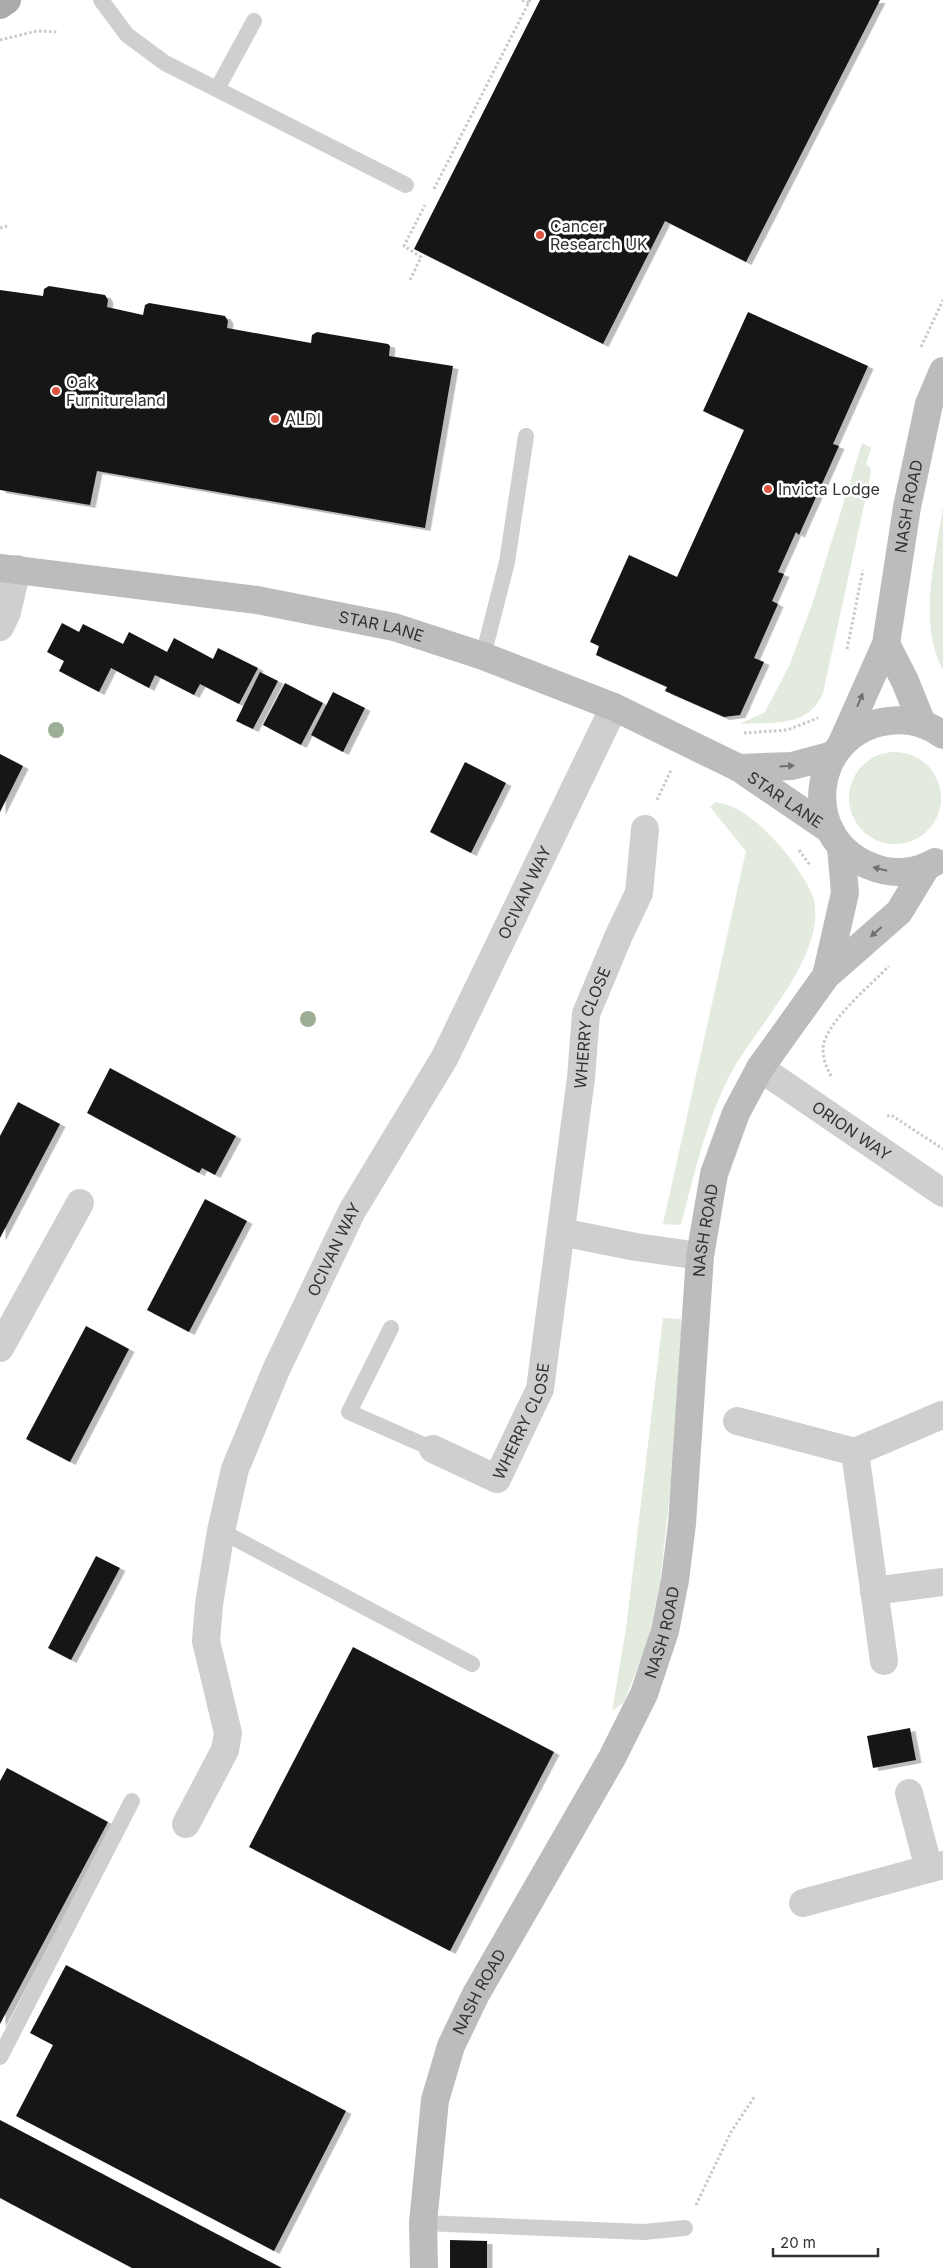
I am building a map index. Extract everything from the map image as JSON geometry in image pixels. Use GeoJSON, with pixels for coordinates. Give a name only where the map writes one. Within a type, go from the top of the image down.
{"type":"FeatureCollection","features":[{"type":"Feature","properties":{"kind":"main road"},"geometry":{"type":"LineString","coordinates":[[0,5],[7,0]]}},
{"type":"Feature","properties":{"kind":"street","name":"NASH ROAD"},"geometry":{"type":"LineString","coordinates":[[826,976],[845,893],[835,838],[822,805],[823,779],[886,644],[907,507],[929,404],[943,371]]}},
{"type":"Feature","properties":{"kind":"street"},"geometry":{"type":"LineString","coordinates":[[0,627],[7,612],[9,568]]}},
{"type":"Feature","properties":{"kind":"street","name":"STAR LANE"},"geometry":{"type":"LineString","coordinates":[[9,568],[257,600],[394,627],[484,656],[614,708],[740,768],[835,838],[859,862],[881,870],[904,872],[935,862]]}},
{"type":"Feature","properties":{"kind":"street"},"geometry":{"type":"LineString","coordinates":[[886,644],[933,729]]}},
{"type":"Feature","properties":{"kind":"street","name":"OCIVAN WAY"},"geometry":{"type":"LineString","coordinates":[[186,1824],[225,1750],[228,1733],[224,1708],[213,1676],[206,1641],[208,1604],[221,1531],[239,1460],[276,1370],[348,1220],[445,1057],[614,708]]}},
{"type":"Feature","properties":{"kind":"street"},"geometry":{"type":"LineString","coordinates":[[837,750],[858,731],[878,722],[900,719],[933,729]]}},
{"type":"Feature","properties":{"kind":"street","name":"STAR LANE"},"geometry":{"type":"LineString","coordinates":[[740,768],[792,766],[837,750]]}},
{"type":"Feature","properties":{"kind":"street","name":"WHERRY CLOSE"},"geometry":{"type":"LineString","coordinates":[[433,1449],[497,1479],[540,1389],[581,1078],[586,1014],[639,893],[645,829]]}},
{"type":"Feature","properties":{"kind":"street","name":"NASH ROAD"},"geometry":{"type":"LineString","coordinates":[[424,2268],[423,2223],[435,2100],[451,2046],[476,1994],[612,1758],[644,1694],[665,1631],[682,1524],[700,1256],[714,1174],[736,1113],[760,1068],[826,976],[899,912],[935,862]]}},
{"type":"Feature","properties":{"kind":"street","name":"ORION WAY"},"geometry":{"type":"LineString","coordinates":[[760,1068],[943,1193]]}},
{"type":"Feature","properties":{"kind":"street"},"geometry":{"type":"LineString","coordinates":[[0,1348],[80,1203]]}},
{"type":"Feature","properties":{"kind":"street"},"geometry":{"type":"LineString","coordinates":[[561,1232],[636,1248],[700,1256]]}},
{"type":"Feature","properties":{"kind":"street"},"geometry":{"type":"LineString","coordinates":[[737,1421],[855,1452],[942,1415]]}},
{"type":"Feature","properties":{"kind":"street"},"geometry":{"type":"LineString","coordinates":[[855,1452],[884,1661]]}},
{"type":"Feature","properties":{"kind":"street"},"geometry":{"type":"LineString","coordinates":[[874,1590],[943,1582]]}},
{"type":"Feature","properties":{"kind":"street"},"geometry":{"type":"LineString","coordinates":[[803,1903],[936,1867],[909,1793]]}},
{"type":"Feature","properties":{"kind":"lane"},"geometry":{"type":"LineString","coordinates":[[101,0],[127,35],[165,63],[406,185]]}},
{"type":"Feature","properties":{"kind":"lane"},"geometry":{"type":"LineString","coordinates":[[217,89],[254,21]]}},
{"type":"Feature","properties":{"kind":"lane"},"geometry":{"type":"LineString","coordinates":[[484,656],[507,562],[526,436]]}},
{"type":"Feature","properties":{"kind":"lane"},"geometry":{"type":"LineString","coordinates":[[391,1328],[349,1412],[433,1449]]}},
{"type":"Feature","properties":{"kind":"lane"},"geometry":{"type":"LineString","coordinates":[[221,1531],[472,1664]]}},
{"type":"Feature","properties":{"kind":"lane"},"geometry":{"type":"LineString","coordinates":[[0,2057],[132,1801]]}},
{"type":"Feature","properties":{"kind":"lane"},"geometry":{"type":"LineString","coordinates":[[423,2223],[644,2232],[685,2228]]}},
{"type":"Feature","properties":{"kind":"path"},"geometry":{"type":"LineString","coordinates":[[431,193],[529,2],[522,0]]}},
{"type":"Feature","properties":{"kind":"path"},"geometry":{"type":"LineString","coordinates":[[0,40],[37,31],[58,32]]}},
{"type":"Feature","properties":{"kind":"path"},"geometry":{"type":"LineString","coordinates":[[410,280],[421,257],[404,246],[427,202]]}},
{"type":"Feature","properties":{"kind":"path"},"geometry":{"type":"LineString","coordinates":[[0,228],[7,226]]}},
{"type":"Feature","properties":{"kind":"path"},"geometry":{"type":"LineString","coordinates":[[918,355],[943,300]]}},
{"type":"Feature","properties":{"kind":"path"},"geometry":{"type":"LineString","coordinates":[[846,654],[863,568]]}},
{"type":"Feature","properties":{"kind":"path"},"geometry":{"type":"LineString","coordinates":[[742,733],[788,730],[819,718],[824,712]]}},
{"type":"Feature","properties":{"kind":"path"},"geometry":{"type":"LineString","coordinates":[[796,846],[814,873]]}},
{"type":"Feature","properties":{"kind":"path"},"geometry":{"type":"LineString","coordinates":[[834,1082],[825,1063],[823,1049],[826,1037],[836,1022],[894,962]]}},
{"type":"Feature","properties":{"kind":"path"},"geometry":{"type":"LineString","coordinates":[[883,1117],[891,1115],[943,1149]]}},
{"type":"Feature","properties":{"kind":"path"},"geometry":{"type":"LineString","coordinates":[[685,2228],[731,2132],[755,2096]]}},
{"type":"Feature","properties":{"kind":"shaded area"},"geometry":{"type":"Polygon","coordinates":[[[862,443],[871,448],[866,464],[871,469],[870,478],[823,693],[816,704],[799,718],[777,723],[740,724],[765,712],[789,666],[812,605],[862,443]]]}},
{"type":"Feature","properties":{"kind":"shaded area"},"geometry":{"type":"Polygon","coordinates":[[[943,506],[943,670],[935,651],[930,611],[933,568],[943,506]]]}},
{"type":"Feature","properties":{"kind":"shaded area"},"geometry":{"type":"Polygon","coordinates":[[[895,752],[913,755],[928,765],[938,780],[941,798],[938,816],[928,831],[913,841],[895,844],[877,841],[862,831],[852,816],[849,798],[852,780],[862,765],[877,755],[895,752]]]}},
{"type":"Feature","properties":{"kind":"shaded area"},"geometry":{"type":"Polygon","coordinates":[[[715,802],[743,812],[766,831],[784,850],[809,888],[814,900],[815,922],[809,946],[799,969],[740,1057],[713,1113],[681,1225],[663,1224],[746,851],[710,807],[715,802]]]}},
{"type":"Feature","properties":{"kind":"shaded area"},"geometry":{"type":"Polygon","coordinates":[[[663,1318],[681,1319],[683,1373],[660,1583],[648,1641],[624,1702],[612,1711],[626,1629],[663,1318]]]}},
{"type":"Feature","properties":{"kind":"building"},"geometry":{"type":"Polygon","coordinates":[[[540,0],[880,0],[746,262],[665,221],[603,344],[414,249],[540,0]]]}},
{"type":"Feature","properties":{"kind":"building","name":"ALDI"},"geometry":{"type":"Polygon","coordinates":[[[49,286],[105,295],[108,300],[107,307],[143,315],[145,305],[149,303],[225,316],[228,321],[227,328],[311,343],[312,335],[317,332],[388,344],[390,346],[389,356],[453,366],[425,528],[97,471],[90,505],[0,490],[0,290],[43,296],[44,289],[49,286]]]}},
{"type":"Feature","properties":{"kind":"building","name":"Invicta Lodge"},"geometry":{"type":"Polygon","coordinates":[[[748,312],[868,366],[833,444],[839,446],[799,535],[796,532],[778,572],[784,574],[772,601],[778,604],[754,658],[764,662],[740,715],[724,717],[665,691],[667,687],[596,655],[599,646],[590,642],[629,555],[677,577],[744,430],[703,411],[748,312]]]}},
{"type":"Feature","properties":{"kind":"building"},"geometry":{"type":"Polygon","coordinates":[[[62,623],[79,632],[83,624],[123,644],[129,632],[167,652],[174,638],[213,659],[218,648],[258,668],[239,704],[200,684],[194,695],[155,675],[149,688],[111,668],[99,692],[59,671],[64,661],[47,652],[62,623]]]}},
{"type":"Feature","properties":{"kind":"building"},"geometry":{"type":"Polygon","coordinates":[[[260,672],[278,681],[253,729],[236,721],[260,672]]]}},
{"type":"Feature","properties":{"kind":"building"},"geometry":{"type":"Polygon","coordinates":[[[285,683],[323,703],[301,745],[263,725],[285,683]]]}},
{"type":"Feature","properties":{"kind":"building"},"geometry":{"type":"Polygon","coordinates":[[[333,692],[365,708],[343,752],[311,735],[333,692]]]}},
{"type":"Feature","properties":{"kind":"building"},"geometry":{"type":"Polygon","coordinates":[[[0,754],[23,766],[0,812],[0,754]]]}},
{"type":"Feature","properties":{"kind":"building"},"geometry":{"type":"Polygon","coordinates":[[[465,762],[506,783],[471,853],[430,832],[465,762]]]}},
{"type":"Feature","properties":{"kind":"building"},"geometry":{"type":"Polygon","coordinates":[[[110,1068],[236,1136],[215,1175],[202,1168],[199,1173],[87,1113],[110,1068]]]}},
{"type":"Feature","properties":{"kind":"building"},"geometry":{"type":"Polygon","coordinates":[[[18,1102],[60,1124],[0,1238],[0,1136],[18,1102]]]}},
{"type":"Feature","properties":{"kind":"building"},"geometry":{"type":"Polygon","coordinates":[[[205,1199],[247,1221],[189,1332],[147,1310],[205,1199]]]}},
{"type":"Feature","properties":{"kind":"building"},"geometry":{"type":"Polygon","coordinates":[[[86,1326],[129,1349],[70,1462],[26,1439],[86,1326]]]}},
{"type":"Feature","properties":{"kind":"building"},"geometry":{"type":"Polygon","coordinates":[[[96,1556],[120,1568],[71,1660],[48,1648],[96,1556]]]}},
{"type":"Feature","properties":{"kind":"building"},"geometry":{"type":"Polygon","coordinates":[[[353,1647],[554,1752],[450,1951],[249,1847],[353,1647]]]}},
{"type":"Feature","properties":{"kind":"building"},"geometry":{"type":"Polygon","coordinates":[[[910,1728],[916,1760],[873,1768],[867,1736],[910,1728]]]}},
{"type":"Feature","properties":{"kind":"building"},"geometry":{"type":"Polygon","coordinates":[[[7,1768],[108,1822],[0,2024],[0,1781],[7,1768]]]}},
{"type":"Feature","properties":{"kind":"building"},"geometry":{"type":"Polygon","coordinates":[[[66,1965],[346,2111],[274,2251],[16,2116],[53,2045],[30,2033],[66,1965]]]}},
{"type":"Feature","properties":{"kind":"building"},"geometry":{"type":"Polygon","coordinates":[[[0,2120],[282,2268],[132,2268],[0,2198],[0,2120]]]}},
{"type":"Feature","properties":{"kind":"building"},"geometry":{"type":"Polygon","coordinates":[[[450,2240],[487,2241],[487,2268],[450,2268],[450,2240]]]}},
{"type":"Feature","properties":{"kind":"place","name":"Cancer Research UK"},"geometry":{"type":"Point","coordinates":[540,235]}},
{"type":"Feature","properties":{"kind":"place","name":"Oak Furnitureland"},"geometry":{"type":"Point","coordinates":[56,391]}},
{"type":"Feature","properties":{"kind":"place","name":"ALDI"},"geometry":{"type":"Point","coordinates":[275,419]}},
{"type":"Feature","properties":{"kind":"place","name":"Invicta Lodge"},"geometry":{"type":"Point","coordinates":[768,489]}}]}
